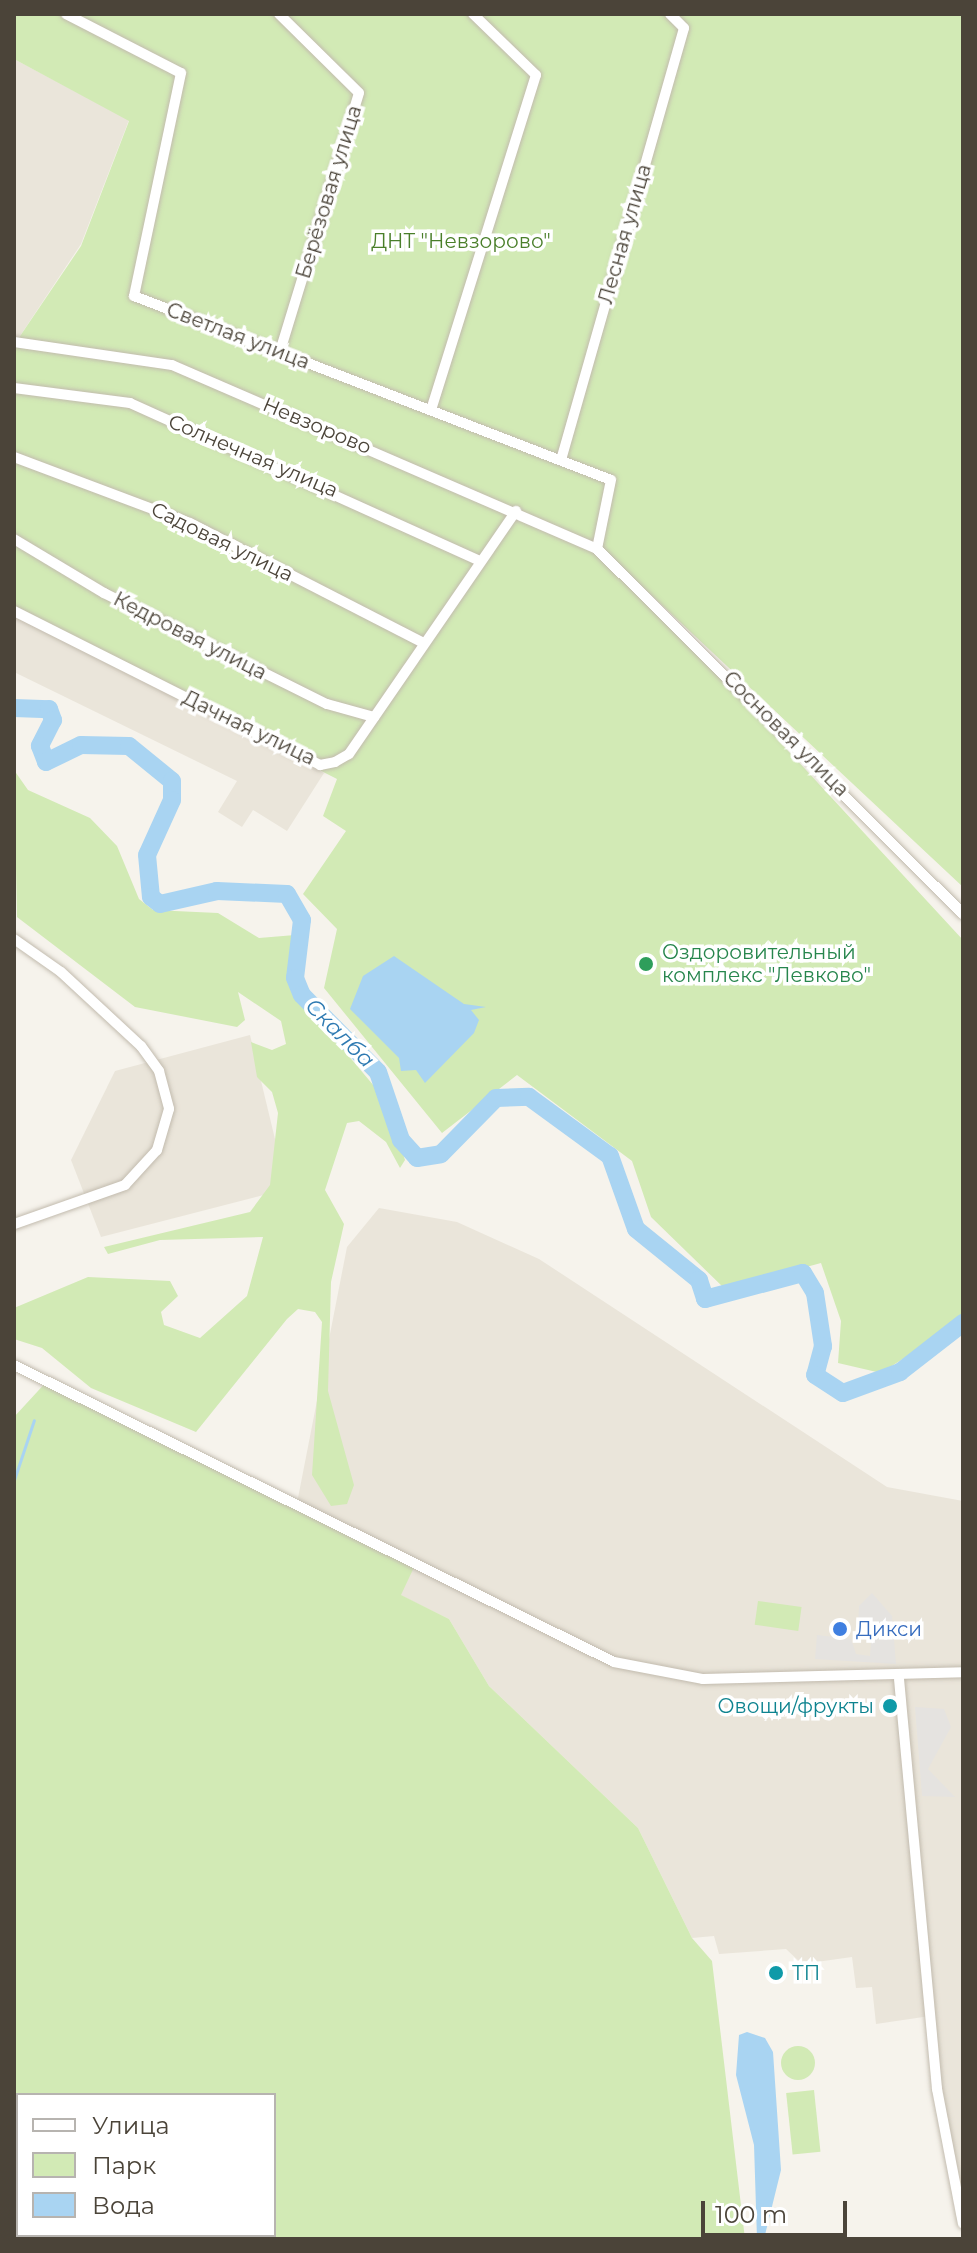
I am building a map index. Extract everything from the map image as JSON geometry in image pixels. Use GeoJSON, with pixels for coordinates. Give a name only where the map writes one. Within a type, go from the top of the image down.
{"type":"FeatureCollection","features":[{"type":"Feature","properties":{"kind":"street","name":"Светлая улица"},"geometry":{"type":"LineString","coordinates":[[66,14],[181,73],[134,296],[611,480],[602,552]]}},
{"type":"Feature","properties":{"kind":"street","name":"Берёзовая улица"},"geometry":{"type":"LineString","coordinates":[[279,14],[359,93],[280,352]]}},
{"type":"Feature","properties":{"kind":"street"},"geometry":{"type":"LineString","coordinates":[[431,410],[536,75],[473,14]]}},
{"type":"Feature","properties":{"kind":"street","name":"Лесная улица"},"geometry":{"type":"LineString","coordinates":[[561,460],[684,28],[670,14]]}},
{"type":"Feature","properties":{"kind":"street","name":"Невзорово"},"geometry":{"type":"LineString","coordinates":[[14,342],[172,365],[516,511],[602,552]]}},
{"type":"Feature","properties":{"kind":"street","name":"Солнечная улица"},"geometry":{"type":"LineString","coordinates":[[14,388],[130,403],[480,561]]}},
{"type":"Feature","properties":{"kind":"street","name":"Садовая улица"},"geometry":{"type":"LineString","coordinates":[[14,457],[190,523],[423,643]]}},
{"type":"Feature","properties":{"kind":"street","name":"Дачная улица"},"geometry":{"type":"LineString","coordinates":[[14,611],[320,765],[349,754],[516,511]]}},
{"type":"Feature","properties":{"kind":"street","name":"Кедровая улица"},"geometry":{"type":"LineString","coordinates":[[14,539],[104,593],[313,697],[374,717]]}},
{"type":"Feature","properties":{"kind":"street","name":"Сосновая улица"},"geometry":{"type":"LineString","coordinates":[[602,552],[963,914]]}},
{"type":"Feature","properties":{"kind":"street"},"geometry":{"type":"LineString","coordinates":[[14,939],[141,1046],[159,1071],[169,1109],[149,1164],[125,1185],[14,1224]]}},
{"type":"Feature","properties":{"kind":"street"},"geometry":{"type":"LineString","coordinates":[[14,1365],[614,1662],[703,1679],[899,1679],[963,1672]]}},
{"type":"Feature","properties":{"kind":"street"},"geometry":{"type":"LineString","coordinates":[[899,1679],[937,2089],[963,2224]]}},
{"type":"Feature","properties":{"kind":"shaded area"},"geometry":{"type":"Polygon","coordinates":[[[14,59],[129,120],[81,244],[14,345],[14,59]]]}},
{"type":"Feature","properties":{"kind":"shaded area"},"geometry":{"type":"Polygon","coordinates":[[[14,615],[324,773],[287,831],[253,810],[242,827],[218,812],[237,781],[14,672],[14,615]]]}},
{"type":"Feature","properties":{"kind":"shaded area"},"geometry":{"type":"Polygon","coordinates":[[[250,1035],[287,1189],[101,1237],[71,1160],[115,1071],[250,1035]]]}},
{"type":"Feature","properties":{"kind":"shaded area"},"geometry":{"type":"Polygon","coordinates":[[[379,1208],[457,1222],[539,1259],[887,1487],[963,1501],[963,2224],[930,2016],[876,2024],[872,1987],[856,1988],[852,1957],[802,1964],[786,1949],[719,1954],[714,1936],[692,1938],[638,1828],[489,1686],[449,1619],[400,1595],[297,1503],[347,1247],[379,1208]]]}},
{"type":"Feature","properties":{"kind":"shaded area"},"geometry":{"type":"Polygon","coordinates":[[[872,1593],[892,1616],[896,1664],[815,1659],[817,1635],[851,1639],[856,1654],[870,1656],[872,1631],[858,1630],[859,1606],[872,1593]]]}},
{"type":"Feature","properties":{"kind":"shaded area"},"geometry":{"type":"Polygon","coordinates":[[[915,1707],[944,1709],[951,1727],[928,1769],[955,1797],[922,1796],[915,1707]]]}},
{"type":"Feature","properties":{"kind":"green space","name":"ДНТ \"Невзорово\""},"geometry":{"type":"Polygon","coordinates":[[[14,14],[963,14],[963,887],[601,548],[963,940],[963,1320],[881,1373],[838,1363],[841,1321],[821,1263],[725,1289],[651,1217],[632,1161],[517,1075],[442,1133],[324,988],[337,929],[303,894],[346,831],[323,816],[337,779],[14,614],[14,345],[81,246],[129,121],[14,59],[14,14]]]}},
{"type":"Feature","properties":{"kind":"green space"},"geometry":{"type":"Polygon","coordinates":[[[14,770],[28,790],[90,818],[117,846],[139,899],[153,910],[218,913],[259,938],[295,935],[288,984],[385,1099],[405,1160],[400,1168],[386,1142],[359,1121],[347,1123],[325,1190],[344,1224],[331,1282],[328,1391],[354,1485],[347,1504],[331,1506],[312,1475],[322,1322],[315,1312],[298,1309],[287,1319],[196,1432],[91,1388],[42,1348],[14,1339],[14,1308],[88,1277],[170,1281],[178,1296],[161,1312],[164,1325],[200,1338],[247,1296],[263,1237],[160,1240],[108,1254],[104,1247],[250,1212],[270,1185],[278,1113],[272,1092],[257,1077],[251,1042],[272,1050],[286,1044],[281,1021],[238,992],[245,1020],[237,1027],[135,1007],[17,917],[14,770]]]}},
{"type":"Feature","properties":{"kind":"green space"},"geometry":{"type":"Polygon","coordinates":[[[49,1379],[416,1563],[401,1595],[449,1619],[489,1686],[638,1828],[692,1938],[712,1961],[745,2239],[14,2239],[14,1417],[49,1379]]]}},
{"type":"Feature","properties":{"kind":"green space"},"geometry":{"type":"Polygon","coordinates":[[[758,1601],[802,1607],[798,1631],[755,1625],[758,1601]]]}},
{"type":"Feature","properties":{"kind":"green space"},"geometry":{"type":"Polygon","coordinates":[[[798,2046],[810,2051],[815,2063],[810,2075],[798,2080],[786,2075],[781,2063],[786,2051],[798,2046]]]}},
{"type":"Feature","properties":{"kind":"green space"},"geometry":{"type":"Polygon","coordinates":[[[814,2090],[820,2152],[793,2155],[786,2093],[814,2090]]]}},
{"type":"Feature","properties":{"kind":"water"},"geometry":{"type":"Polygon","coordinates":[[[394,956],[464,1004],[486,1007],[471,1010],[479,1020],[474,1033],[425,1083],[416,1070],[401,1071],[399,1058],[350,1009],[363,976],[394,956]]]}},
{"type":"Feature","properties":{"kind":"water"},"geometry":{"type":"Polygon","coordinates":[[[747,2032],[765,2038],[773,2052],[781,2170],[764,2239],[757,2239],[754,2145],[736,2075],[739,2035],[747,2032]]]}},
{"type":"Feature","properties":{"kind":"waterway","name":"Скалба"},"geometry":{"type":"LineString","coordinates":[[14,708],[49,709],[53,720],[40,746],[46,762],[81,745],[129,746],[172,781],[172,800],[147,855],[151,897],[160,904],[217,891],[287,894],[302,920],[295,978],[302,995],[378,1072],[401,1140],[417,1158],[441,1154],[496,1098],[529,1097],[610,1156],[636,1229],[699,1280],[705,1299],[803,1273],[815,1293],[823,1346],[815,1375],[843,1393],[900,1372],[963,1323]]}},
{"type":"Feature","properties":{"kind":"waterway"},"geometry":{"type":"LineString","coordinates":[[14,1480],[34,1420]]}},
{"type":"Feature","properties":{"kind":"place","name":"Оздоровительный комплекс \"Левково\""},"geometry":{"type":"Point","coordinates":[646,964]}},
{"type":"Feature","properties":{"kind":"place","name":"Дикси"},"geometry":{"type":"Point","coordinates":[840,1629]}},
{"type":"Feature","properties":{"kind":"place","name":"Овощи/фрукты"},"geometry":{"type":"Point","coordinates":[890,1706]}},
{"type":"Feature","properties":{"kind":"place","name":"ТП"},"geometry":{"type":"Point","coordinates":[776,1973]}}]}
